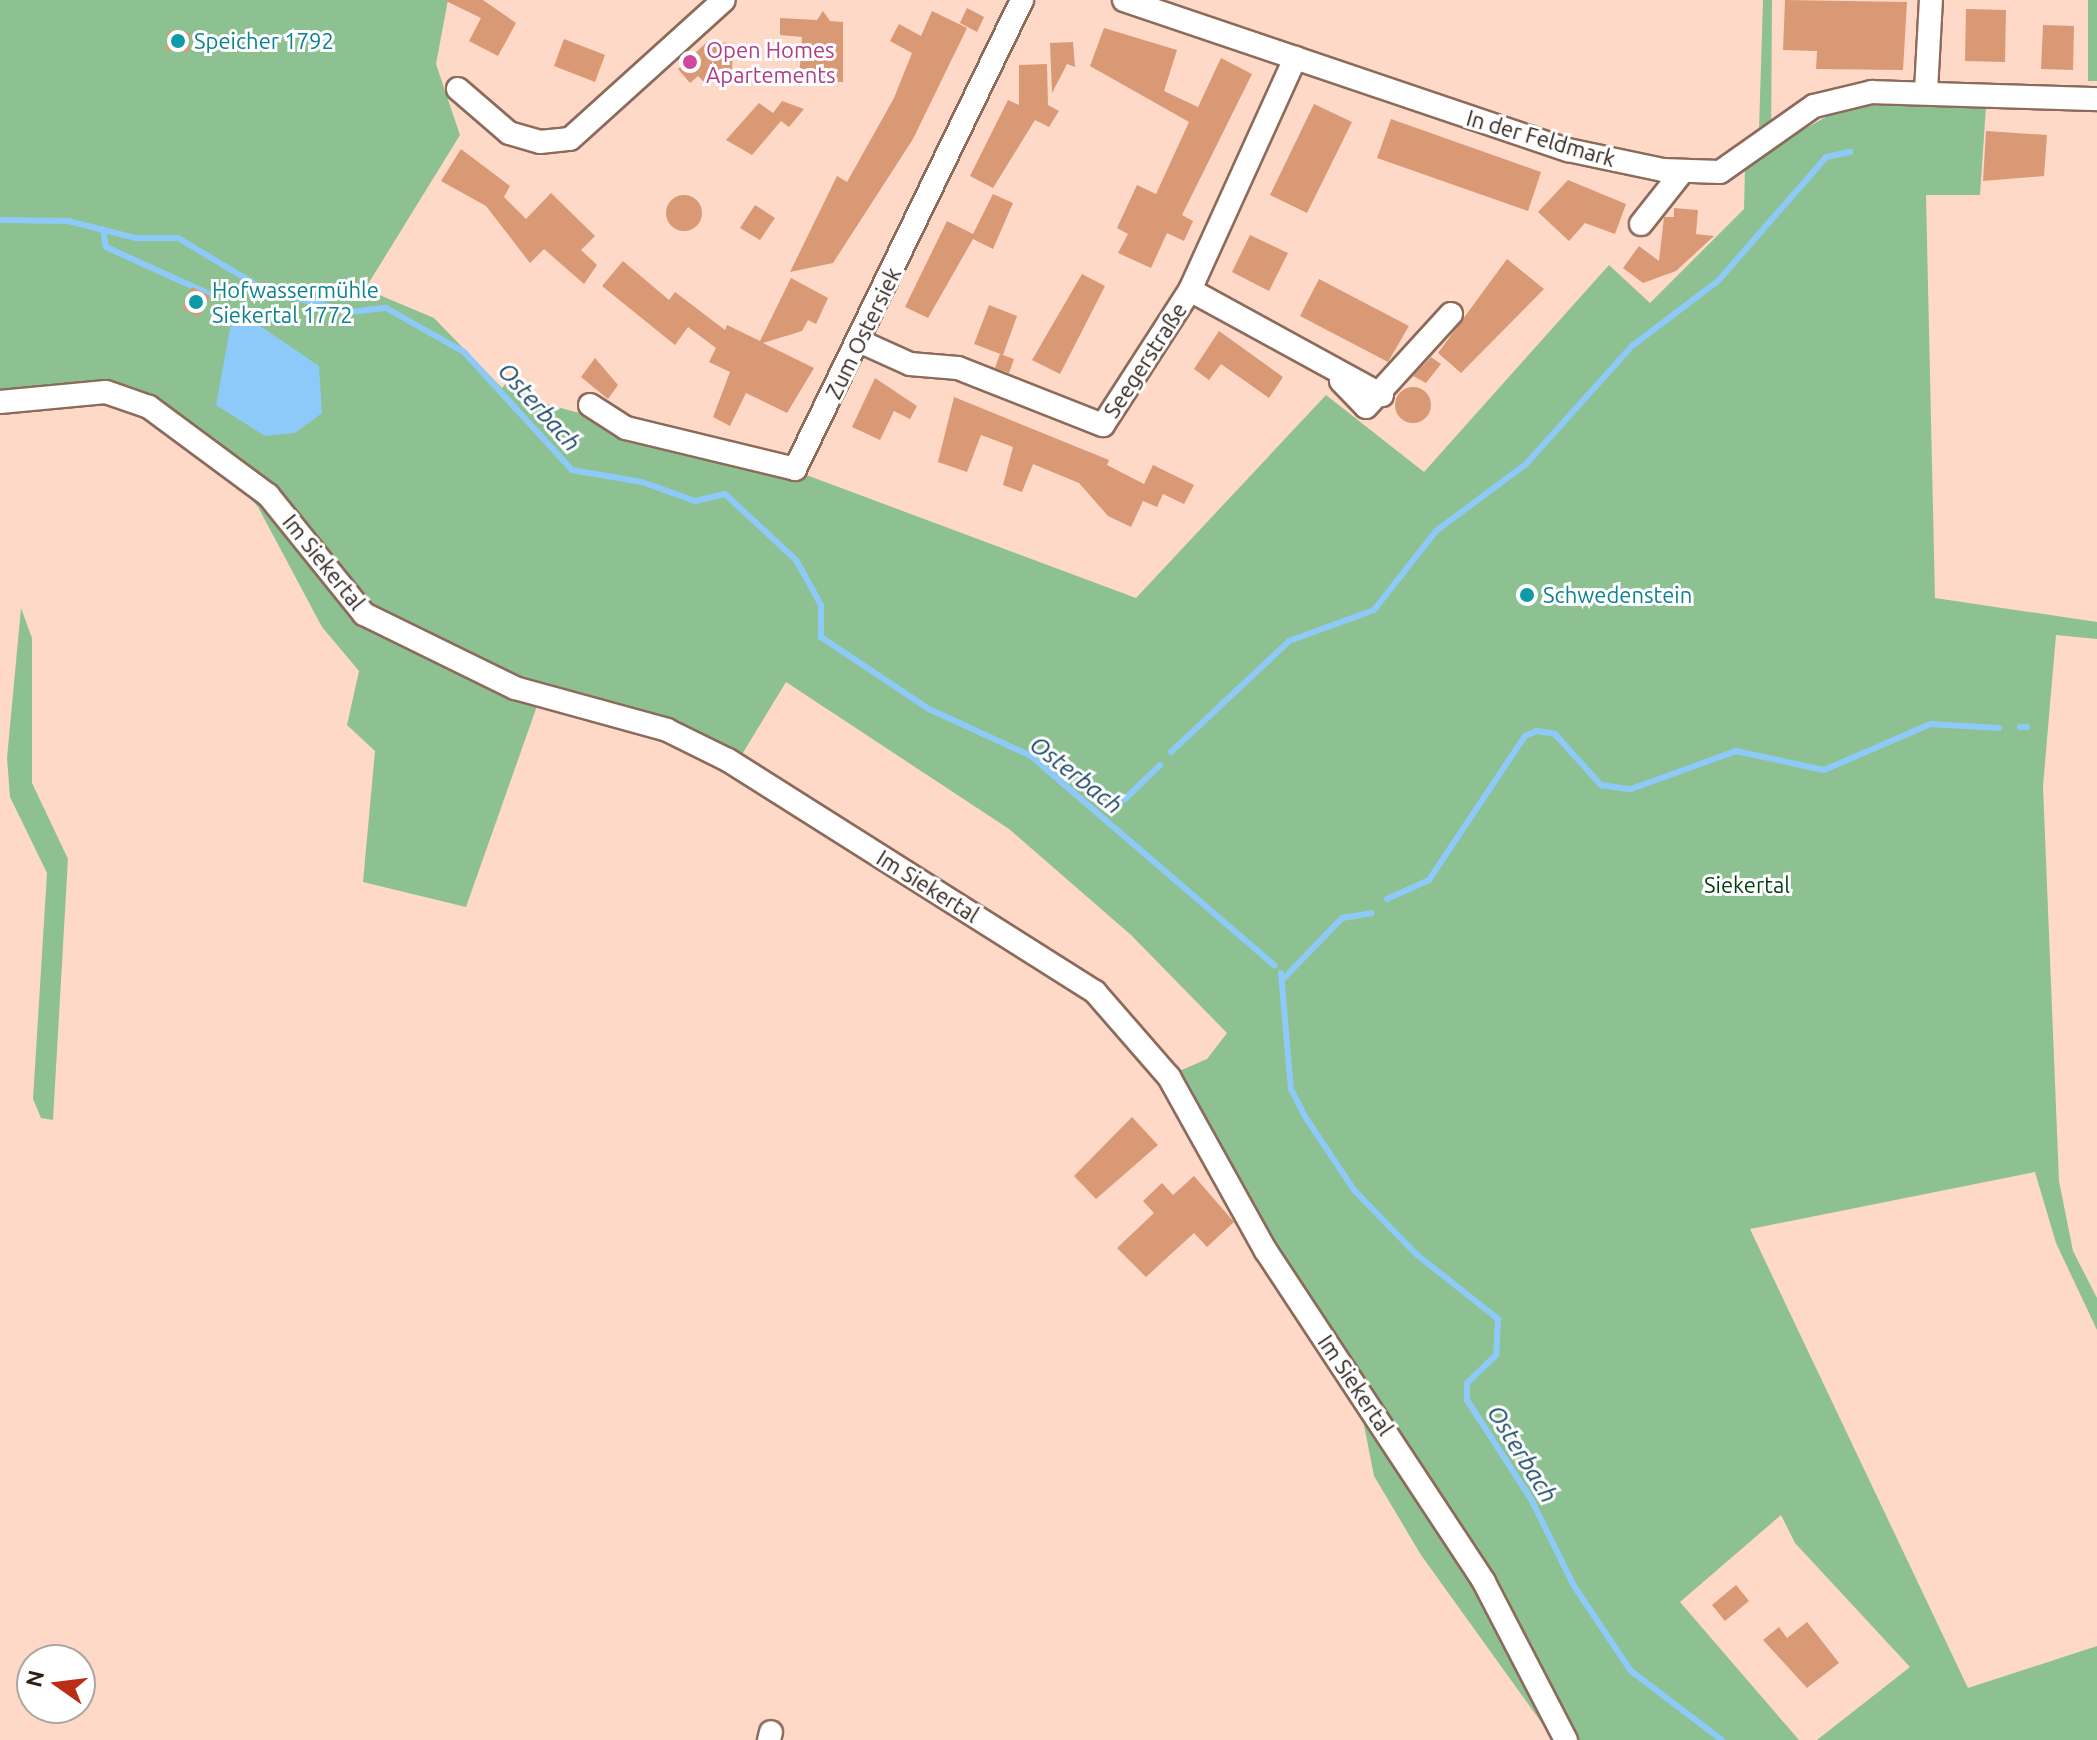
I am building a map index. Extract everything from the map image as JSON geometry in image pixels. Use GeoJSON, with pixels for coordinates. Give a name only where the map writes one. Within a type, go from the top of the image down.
{"type":"FeatureCollection","features":[{"type":"Feature","properties":{"kind":"street"},"geometry":{"type":"LineString","coordinates":[[458,89],[509,133],[540,142],[570,139],[724,0]]}},
{"type":"Feature","properties":{"kind":"street","name":"Zum Ostersiek"},"geometry":{"type":"LineString","coordinates":[[590,405],[626,428],[795,469],[1022,0]]}},
{"type":"Feature","properties":{"kind":"street","name":"In der Feldmark"},"geometry":{"type":"LineString","coordinates":[[1124,0],[1568,150],[1682,172],[1720,172],[1814,106],[1891,89],[2097,99]]}},
{"type":"Feature","properties":{"kind":"street"},"geometry":{"type":"LineString","coordinates":[[1926,91],[1931,0]]}},
{"type":"Feature","properties":{"kind":"street","name":"Seegerstraße"},"geometry":{"type":"LineString","coordinates":[[859,341],[910,364],[958,368],[1103,425],[1190,290],[1295,58]]}},
{"type":"Feature","properties":{"kind":"street"},"geometry":{"type":"LineString","coordinates":[[1641,224],[1682,172]]}},
{"type":"Feature","properties":{"kind":"street"},"geometry":{"type":"LineString","coordinates":[[1190,290],[1382,395],[1451,314]]}},
{"type":"Feature","properties":{"kind":"street","name":"Im Siekertal"},"geometry":{"type":"LineString","coordinates":[[0,402],[106,392],[149,407],[268,495],[364,614],[515,688],[667,730],[728,760],[1095,992],[1169,1077],[1266,1251],[1484,1582],[1566,1740]]}},
{"type":"Feature","properties":{"kind":"green space","name":"Siekertal"},"geometry":{"type":"Polygon","coordinates":[[[0,0],[448,0],[436,64],[460,135],[365,289],[434,318],[502,388],[511,378],[532,400],[809,476],[1136,598],[1326,395],[1424,472],[1609,265],[1650,303],[1744,209],[1745,168],[1759,130],[1763,0],[1772,0],[1771,148],[1847,105],[1986,107],[1980,195],[1926,195],[1935,598],[2097,622],[2097,639],[2056,635],[2043,786],[2059,1181],[2073,1251],[2097,1298],[2097,1330],[2056,1243],[2035,1172],[1750,1229],[1968,1688],[2097,1646],[2097,1740],[1817,1740],[1910,1667],[1795,1543],[1781,1515],[1680,1602],[1799,1740],[1554,1740],[1421,1555],[1374,1476],[1363,1420],[1163,1078],[1207,1059],[1227,1033],[1131,935],[1009,829],[786,682],[738,761],[639,721],[537,706],[466,907],[363,882],[375,751],[347,725],[359,671],[322,627],[258,507],[224,469],[146,414],[102,405],[0,414],[0,0]]]}},
{"type":"Feature","properties":{"kind":"green space"},"geometry":{"type":"Polygon","coordinates":[[[2088,0],[2097,0],[2097,81],[2088,81],[2088,0]]]}},
{"type":"Feature","properties":{"kind":"green space"},"geometry":{"type":"Polygon","coordinates":[[[21,608],[32,638],[32,783],[68,859],[53,1120],[41,1118],[33,1099],[47,873],[10,797],[7,758],[21,608]]]}},
{"type":"Feature","properties":{"kind":"water"},"geometry":{"type":"Polygon","coordinates":[[[241,313],[319,366],[322,413],[295,433],[265,436],[216,405],[232,318],[241,313]]]}},
{"type":"Feature","properties":{"kind":"building"},"geometry":{"type":"Polygon","coordinates":[[[444,0],[483,0],[516,23],[498,56],[469,41],[481,18],[444,0]]]}},
{"type":"Feature","properties":{"kind":"building"},"geometry":{"type":"Polygon","coordinates":[[[1785,0],[1907,2],[1903,70],[1816,69],[1817,51],[1783,50],[1785,0]]]}},
{"type":"Feature","properties":{"kind":"building"},"geometry":{"type":"Polygon","coordinates":[[[967,8],[984,17],[977,32],[960,23],[967,8]]]}},
{"type":"Feature","properties":{"kind":"building"},"geometry":{"type":"Polygon","coordinates":[[[1966,9],[2006,10],[2005,62],[1965,61],[1966,9]]]}},
{"type":"Feature","properties":{"kind":"building"},"geometry":{"type":"Polygon","coordinates":[[[823,11],[830,21],[843,22],[843,82],[799,81],[802,37],[780,35],[780,18],[817,20],[823,11]]]}},
{"type":"Feature","properties":{"kind":"building"},"geometry":{"type":"Polygon","coordinates":[[[932,11],[967,28],[913,139],[833,263],[790,272],[837,176],[847,182],[894,98],[912,53],[890,41],[899,24],[921,36],[932,11]]]}},
{"type":"Feature","properties":{"kind":"building"},"geometry":{"type":"Polygon","coordinates":[[[2043,25],[2074,26],[2073,70],[2041,69],[2043,25]]]}},
{"type":"Feature","properties":{"kind":"building"},"geometry":{"type":"Polygon","coordinates":[[[1104,28],[1177,50],[1164,91],[1198,107],[1221,58],[1252,74],[1182,215],[1193,221],[1184,241],[1167,233],[1151,268],[1118,253],[1128,234],[1117,228],[1137,185],[1156,194],[1189,122],[1090,66],[1104,28]]]}},
{"type":"Feature","properties":{"kind":"building","name":"Speicher 1792"},"geometry":{"type":"Polygon","coordinates":[[[168,31],[190,33],[189,52],[166,50],[168,31]]]}},
{"type":"Feature","properties":{"kind":"building"},"geometry":{"type":"Polygon","coordinates":[[[564,39],[605,55],[595,82],[554,66],[564,39]]]}},
{"type":"Feature","properties":{"kind":"building"},"geometry":{"type":"Polygon","coordinates":[[[707,42],[733,43],[732,72],[710,76],[708,86],[698,76],[690,83],[678,69],[707,42]]]}},
{"type":"Feature","properties":{"kind":"building"},"geometry":{"type":"Polygon","coordinates":[[[1073,42],[1075,67],[1067,64],[1052,93],[1050,43],[1073,42]]]}},
{"type":"Feature","properties":{"kind":"building"},"geometry":{"type":"Polygon","coordinates":[[[1047,64],[1048,105],[1059,111],[1049,127],[1035,120],[993,188],[970,176],[1008,100],[1019,105],[1019,65],[1047,64]]]}},
{"type":"Feature","properties":{"kind":"building"},"geometry":{"type":"Polygon","coordinates":[[[782,101],[804,109],[789,127],[781,121],[752,155],[726,140],[759,103],[773,113],[782,101]]]}},
{"type":"Feature","properties":{"kind":"building"},"geometry":{"type":"Polygon","coordinates":[[[1314,104],[1352,122],[1307,213],[1270,195],[1314,104]]]}},
{"type":"Feature","properties":{"kind":"building"},"geometry":{"type":"Polygon","coordinates":[[[1391,119],[1541,172],[1528,211],[1377,158],[1391,119]]]}},
{"type":"Feature","properties":{"kind":"building"},"geometry":{"type":"Polygon","coordinates":[[[1986,131],[2047,135],[2044,176],[1983,181],[1986,131]]]}},
{"type":"Feature","properties":{"kind":"building"},"geometry":{"type":"Polygon","coordinates":[[[461,149],[510,186],[504,197],[526,219],[551,193],[595,236],[581,250],[597,265],[584,284],[544,249],[530,263],[486,206],[441,181],[461,149]]]}},
{"type":"Feature","properties":{"kind":"building"},"geometry":{"type":"Polygon","coordinates":[[[1568,180],[1626,204],[1615,234],[1585,223],[1569,241],[1538,212],[1568,180]]]}},
{"type":"Feature","properties":{"kind":"building"},"geometry":{"type":"Polygon","coordinates":[[[993,194],[1013,203],[993,249],[973,239],[928,318],[905,307],[947,221],[973,234],[993,194]]]}},
{"type":"Feature","properties":{"kind":"building"},"geometry":{"type":"Polygon","coordinates":[[[684,195],[697,200],[702,213],[697,226],[684,231],[671,226],[666,213],[671,200],[684,195]]]}},
{"type":"Feature","properties":{"kind":"building"},"geometry":{"type":"Polygon","coordinates":[[[755,205],[775,218],[760,240],[740,228],[755,205]]]}},
{"type":"Feature","properties":{"kind":"building"},"geometry":{"type":"Polygon","coordinates":[[[1674,208],[1698,210],[1696,234],[1714,236],[1676,271],[1643,283],[1623,268],[1639,246],[1659,261],[1664,217],[1674,217],[1674,208]]]}},
{"type":"Feature","properties":{"kind":"building"},"geometry":{"type":"Polygon","coordinates":[[[1250,235],[1288,253],[1269,291],[1232,272],[1250,235]]]}},
{"type":"Feature","properties":{"kind":"building"},"geometry":{"type":"Polygon","coordinates":[[[1507,259],[1544,289],[1461,373],[1438,353],[1507,259]]]}},
{"type":"Feature","properties":{"kind":"building"},"geometry":{"type":"Polygon","coordinates":[[[623,261],[669,300],[675,292],[725,330],[727,325],[760,341],[791,278],[828,298],[816,324],[808,320],[802,331],[763,343],[814,368],[787,413],[746,393],[730,426],[713,417],[730,372],[709,362],[716,348],[688,327],[675,345],[602,286],[623,261]]]}},
{"type":"Feature","properties":{"kind":"building"},"geometry":{"type":"Polygon","coordinates":[[[1082,274],[1105,286],[1060,374],[1032,360],[1082,274]]]}},
{"type":"Feature","properties":{"kind":"building"},"geometry":{"type":"Polygon","coordinates":[[[1319,279],[1409,326],[1388,362],[1300,316],[1319,279]]]}},
{"type":"Feature","properties":{"kind":"building","name":"Hofwassermühle Siekertal 1772"},"geometry":{"type":"Polygon","coordinates":[[[192,287],[210,296],[199,317],[182,308],[192,287]]]}},
{"type":"Feature","properties":{"kind":"building"},"geometry":{"type":"Polygon","coordinates":[[[989,305],[1017,316],[1003,355],[974,344],[989,305]]]}},
{"type":"Feature","properties":{"kind":"building"},"geometry":{"type":"Polygon","coordinates":[[[1219,331],[1283,377],[1269,398],[1221,364],[1209,380],[1194,369],[1219,331]]]}},
{"type":"Feature","properties":{"kind":"building"},"geometry":{"type":"Polygon","coordinates":[[[1000,354],[1014,359],[1009,373],[995,368],[1000,354]]]}},
{"type":"Feature","properties":{"kind":"building"},"geometry":{"type":"Polygon","coordinates":[[[1431,357],[1441,364],[1426,383],[1413,376],[1431,357]]]}},
{"type":"Feature","properties":{"kind":"building"},"geometry":{"type":"Polygon","coordinates":[[[595,358],[618,385],[608,399],[581,377],[595,358]]]}},
{"type":"Feature","properties":{"kind":"building"},"geometry":{"type":"Polygon","coordinates":[[[875,378],[917,406],[910,419],[894,411],[880,440],[852,427],[875,378]]]}},
{"type":"Feature","properties":{"kind":"building"},"geometry":{"type":"Polygon","coordinates":[[[1413,387],[1426,392],[1431,405],[1426,418],[1413,423],[1400,418],[1395,405],[1400,392],[1413,387]]]}},
{"type":"Feature","properties":{"kind":"building"},"geometry":{"type":"Polygon","coordinates":[[[954,397],[1109,460],[1107,465],[1144,484],[1153,465],[1194,485],[1184,504],[1163,494],[1157,507],[1143,501],[1131,527],[1108,516],[1079,483],[1033,464],[1022,492],[1003,485],[1013,447],[981,435],[967,472],[938,462],[954,397]]]}},
{"type":"Feature","properties":{"kind":"building"},"geometry":{"type":"Polygon","coordinates":[[[1132,1117],[1158,1145],[1096,1199],[1074,1176],[1132,1117]]]}},
{"type":"Feature","properties":{"kind":"building"},"geometry":{"type":"Polygon","coordinates":[[[1194,1176],[1234,1222],[1207,1247],[1194,1233],[1146,1277],[1117,1248],[1154,1213],[1143,1201],[1162,1183],[1173,1195],[1194,1176]]]}},
{"type":"Feature","properties":{"kind":"building"},"geometry":{"type":"Polygon","coordinates":[[[1736,1585],[1749,1601],[1725,1621],[1712,1605],[1736,1585]]]}},
{"type":"Feature","properties":{"kind":"building"},"geometry":{"type":"Polygon","coordinates":[[[1807,1622],[1839,1663],[1807,1688],[1763,1640],[1779,1627],[1787,1638],[1807,1622]]]}},
{"type":"Feature","properties":{"kind":"waterway"},"geometry":{"type":"LineString","coordinates":[[1171,752],[1289,641],[1374,610],[1436,531],[1526,464],[1632,346],[1718,281],[1826,157],[1850,152]]}},
{"type":"Feature","properties":{"kind":"waterway","name":"Osterbach"},"geometry":{"type":"LineString","coordinates":[[0,220],[68,221],[135,238],[178,238],[265,290],[351,312],[386,308],[464,352],[572,470],[642,482],[695,501],[725,494],[796,560],[821,605],[821,637],[929,709],[1031,756],[1274,965]]}},
{"type":"Feature","properties":{"kind":"waterway"},"geometry":{"type":"LineString","coordinates":[[103,229],[106,247],[214,296]]}},
{"type":"Feature","properties":{"kind":"waterway"},"geometry":{"type":"LineString","coordinates":[[1387,899],[1429,880],[1525,736],[1537,731],[1555,734],[1601,785],[1631,789],[1736,751],[1824,770],[1931,724],[1999,728]]}},
{"type":"Feature","properties":{"kind":"waterway"},"geometry":{"type":"LineString","coordinates":[[2020,727],[2027,727]]}},
{"type":"Feature","properties":{"kind":"waterway"},"geometry":{"type":"LineString","coordinates":[[1124,800],[1160,765]]}},
{"type":"Feature","properties":{"kind":"waterway"},"geometry":{"type":"LineString","coordinates":[[1284,978],[1342,918],[1372,913]]}},
{"type":"Feature","properties":{"kind":"waterway","name":"Osterbach"},"geometry":{"type":"LineString","coordinates":[[1281,973],[1291,1089],[1304,1115],[1354,1190],[1416,1254],[1498,1319],[1496,1355],[1467,1383],[1467,1400],[1531,1499],[1574,1586],[1631,1671],[1722,1740]]}},
{"type":"Feature","properties":{"kind":"place","name":"Speicher 1792"},"geometry":{"type":"Point","coordinates":[178,41]}},
{"type":"Feature","properties":{"kind":"place","name":"Open Homes Apartements"},"geometry":{"type":"Point","coordinates":[690,62]}},
{"type":"Feature","properties":{"kind":"place","name":"Hofwassermühle Siekertal 1772"},"geometry":{"type":"Point","coordinates":[196,302]}},
{"type":"Feature","properties":{"kind":"place","name":"Schwedenstein"},"geometry":{"type":"Point","coordinates":[1527,595]}}]}
